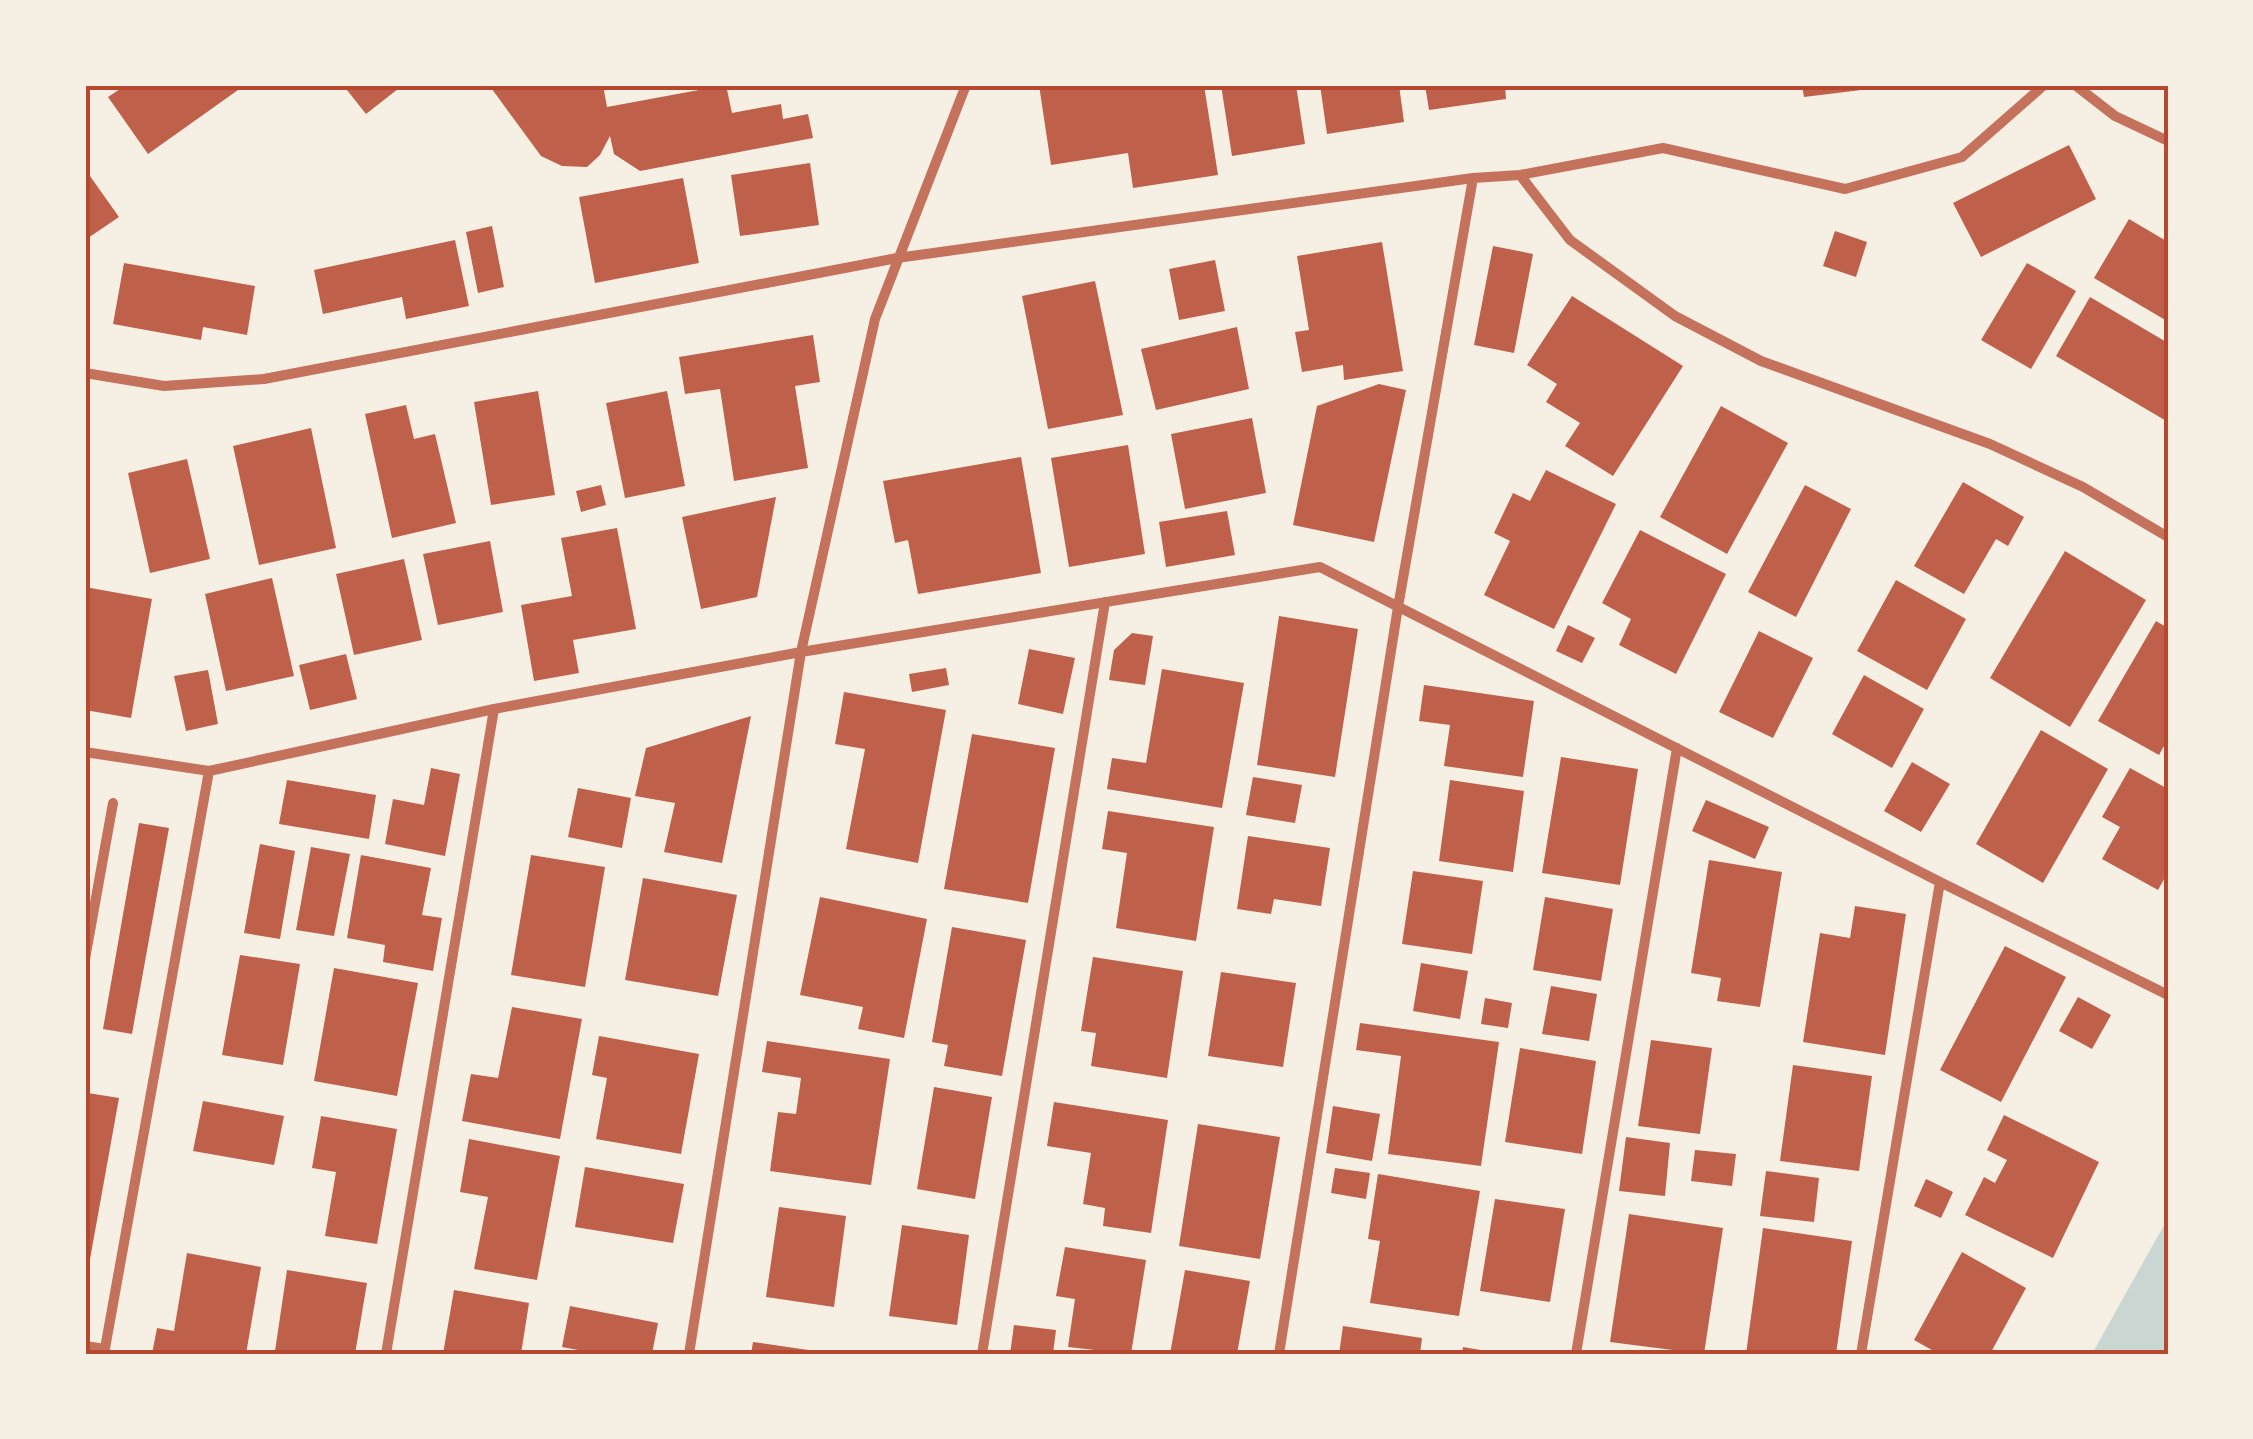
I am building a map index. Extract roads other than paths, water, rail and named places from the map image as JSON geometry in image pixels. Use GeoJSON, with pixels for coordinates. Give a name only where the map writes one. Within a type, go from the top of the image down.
{"type":"FeatureCollection","features":[{"type":"Feature","properties":{"kind":"street"},"geometry":{"type":"LineString","coordinates":[[689,1354],[801,652],[875,319],[966,85]]}},
{"type":"Feature","properties":{"kind":"street"},"geometry":{"type":"LineString","coordinates":[[85,373],[164,386],[264,379],[897,258],[1473,178],[1520,175],[1663,148],[1845,190],[1962,157],[2044,85]]}},
{"type":"Feature","properties":{"kind":"street"},"geometry":{"type":"LineString","coordinates":[[2075,85],[2115,116],[2168,141]]}},
{"type":"Feature","properties":{"kind":"street"},"geometry":{"type":"LineString","coordinates":[[1520,175],[1570,240],[1675,316],[1761,361],[1990,444],[2083,487],[2168,537]]}},
{"type":"Feature","properties":{"kind":"street"},"geometry":{"type":"LineString","coordinates":[[1279,1354],[1398,607],[1473,178]]}},
{"type":"Feature","properties":{"kind":"street"},"geometry":{"type":"LineString","coordinates":[[85,752],[209,771],[494,709],[801,652],[1320,566],[2168,995]]}},
{"type":"Feature","properties":{"kind":"street"},"geometry":{"type":"LineString","coordinates":[[982,1354],[1105,602]]}},
{"type":"Feature","properties":{"kind":"street"},"geometry":{"type":"LineString","coordinates":[[386,1354],[494,709]]}},
{"type":"Feature","properties":{"kind":"street"},"geometry":{"type":"LineString","coordinates":[[1576,1354],[1677,748]]}},
{"type":"Feature","properties":{"kind":"street"},"geometry":{"type":"LineString","coordinates":[[85,1346],[104,1352],[209,771]]}},
{"type":"Feature","properties":{"kind":"street"},"geometry":{"type":"LineString","coordinates":[[85,960],[113,803]]}},
{"type":"Feature","properties":{"kind":"street"},"geometry":{"type":"LineString","coordinates":[[1861,1354],[1940,882]]}}]}
